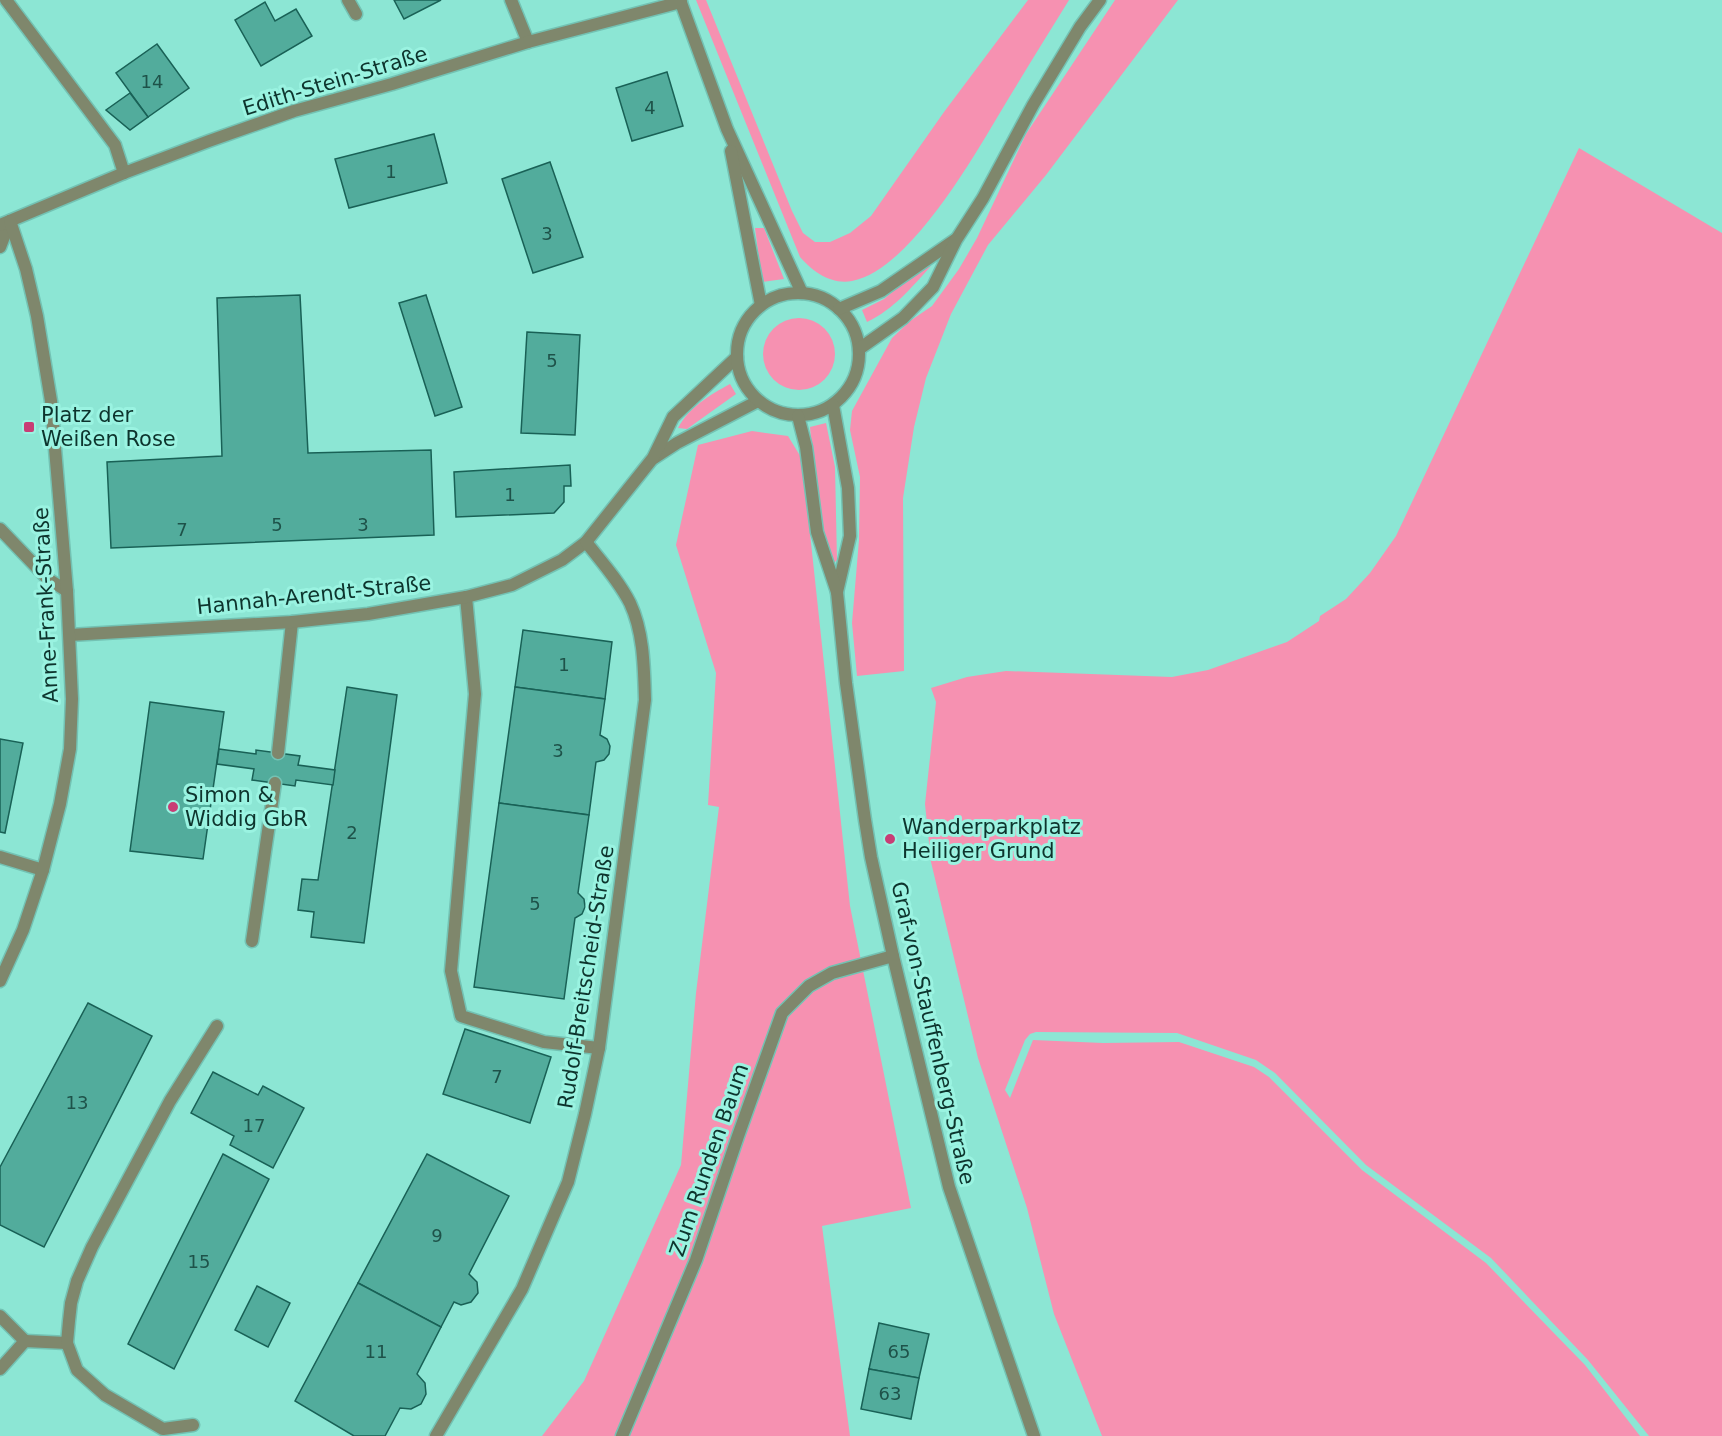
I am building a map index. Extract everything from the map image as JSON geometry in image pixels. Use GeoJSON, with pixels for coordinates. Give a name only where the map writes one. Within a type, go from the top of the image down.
{"type":"FeatureCollection","features":[{"type":"Feature","properties":{"kind":"street"},"geometry":{"type":"LineString","coordinates":[[6,0],[115,145],[124,173]]}},
{"type":"Feature","properties":{"kind":"street"},"geometry":{"type":"LineString","coordinates":[[348,0],[356,14]]}},
{"type":"Feature","properties":{"kind":"street"},"geometry":{"type":"LineString","coordinates":[[511,0],[528,42]]}},
{"type":"Feature","properties":{"kind":"street"},"geometry":{"type":"LineString","coordinates":[[859,349],[903,318],[933,287],[956,240],[983,198],[1039,95],[1080,27],[1100,0]]}},
{"type":"Feature","properties":{"kind":"street"},"geometry":{"type":"LineString","coordinates":[[680,1],[727,129],[802,293]]}},
{"type":"Feature","properties":{"kind":"street","name":"Edith-Stein-Straße"},"geometry":{"type":"LineString","coordinates":[[5,223],[124,173],[294,111],[392,84],[528,42],[680,1]]}},
{"type":"Feature","properties":{"kind":"street"},"geometry":{"type":"LineString","coordinates":[[727,129],[761,305]]}},
{"type":"Feature","properties":{"kind":"street"},"geometry":{"type":"LineString","coordinates":[[0,247],[5,223]]}},
{"type":"Feature","properties":{"kind":"street","name":"Anne-Frank-Straße"},"geometry":{"type":"LineString","coordinates":[[0,981],[23,930],[43,870],[60,804],[70,749],[72,699],[67,591],[51,401],[37,316],[26,268],[5,223]]}},
{"type":"Feature","properties":{"kind":"street"},"geometry":{"type":"LineString","coordinates":[[839,309],[881,291],[956,240]]}},
{"type":"Feature","properties":{"kind":"street"},"geometry":{"type":"LineString","coordinates":[[802,293],[821,298],[839,309],[856,334],[859,349],[858,365],[853,381],[845,394],[833,405],[816,413],[798,416],[777,412],[758,401],[743,381],[738,369],[737,357],[739,337],[748,319],[761,305],[780,295],[802,293]]}},
{"type":"Feature","properties":{"kind":"street","name":"Hannah-Arendt-Straße"},"geometry":{"type":"LineString","coordinates":[[70,635],[292,622],[413,608],[512,585],[562,560],[586,542],[652,458],[673,417],[737,357]]}},
{"type":"Feature","properties":{"kind":"street","name":"Hannah-Arendt-Straße"},"geometry":{"type":"LineString","coordinates":[[652,458],[758,401]]}},
{"type":"Feature","properties":{"kind":"street","name":"Graf-von-Stauffenberg-Straße"},"geometry":{"type":"LineString","coordinates":[[833,405],[848,488],[850,536],[837,592]]}},
{"type":"Feature","properties":{"kind":"street","name":"Graf-von-Stauffenberg-Straße"},"geometry":{"type":"LineString","coordinates":[[798,416],[806,447],[817,532],[837,592],[846,683],[865,820],[893,956],[949,1187],[1034,1436]]}},
{"type":"Feature","properties":{"kind":"street"},"geometry":{"type":"LineString","coordinates":[[0,529],[48,579],[67,591]]}},
{"type":"Feature","properties":{"kind":"street","name":"Rudolf-Breitscheid-Straße"},"geometry":{"type":"LineString","coordinates":[[436,1436],[522,1288],[568,1182],[599,1048],[645,700],[639,630],[630,603],[609,570],[586,542]]}},
{"type":"Feature","properties":{"kind":"street"},"geometry":{"type":"LineString","coordinates":[[466,597],[475,694],[451,971],[461,1016],[544,1042],[599,1048]]}},
{"type":"Feature","properties":{"kind":"street"},"geometry":{"type":"LineString","coordinates":[[278,753],[292,622]]}},
{"type":"Feature","properties":{"kind":"street"},"geometry":{"type":"LineString","coordinates":[[252,941],[274,783]]}},
{"type":"Feature","properties":{"kind":"street"},"geometry":{"type":"LineString","coordinates":[[0,857],[43,870]]}},
{"type":"Feature","properties":{"kind":"street","name":"Zum Runden Baum"},"geometry":{"type":"LineString","coordinates":[[622,1436],[696,1260],[782,1013],[809,986],[832,973],[893,956]]}},
{"type":"Feature","properties":{"kind":"street"},"geometry":{"type":"LineString","coordinates":[[193,1425],[163,1429],[105,1395],[77,1370],[68,1343],[71,1303],[77,1281],[92,1247],[170,1101],[217,1026]]}},
{"type":"Feature","properties":{"kind":"street"},"geometry":{"type":"LineString","coordinates":[[0,1316],[25,1341],[68,1343]]}},
{"type":"Feature","properties":{"kind":"street"},"geometry":{"type":"LineString","coordinates":[[0,1369],[25,1341]]}},
{"type":"Feature","properties":{"kind":"shaded area"},"geometry":{"type":"Polygon","coordinates":[[[696,0],[706,0],[803,233],[815,242],[830,242],[850,233],[871,216],[944,112],[1028,0],[1069,0],[978,149],[940,206],[897,255],[874,272],[844,282],[823,276],[800,257],[696,0]]]}},
{"type":"Feature","properties":{"kind":"shaded area"},"geometry":{"type":"Polygon","coordinates":[[[1115,0],[1178,0],[1046,175],[988,245],[951,314],[926,378],[914,427],[903,498],[904,671],[857,676],[852,623],[859,540],[860,477],[850,430],[852,411],[892,338],[910,321],[932,306],[959,269],[977,238],[1026,134],[1115,0]]]}},
{"type":"Feature","properties":{"kind":"shaded area"},"geometry":{"type":"Polygon","coordinates":[[[1579,148],[1722,233],[1722,1436],[1649,1436],[1588,1360],[1491,1258],[1366,1165],[1275,1073],[1256,1060],[1177,1033],[1036,1032],[1030,1034],[1025,1040],[1005,1090],[1010,1098],[1033,1040],[1103,1043],[1179,1042],[1254,1067],[1269,1077],[1362,1170],[1486,1263],[1585,1365],[1640,1436],[1102,1436],[1054,1314],[1027,1208],[978,1058],[931,862],[925,804],[936,702],[931,688],[967,677],[1006,671],[1172,677],[1208,670],[1287,642],[1319,621],[1320,616],[1346,599],[1370,573],[1396,536],[1579,148]]]}},
{"type":"Feature","properties":{"kind":"shaded area"},"geometry":{"type":"Polygon","coordinates":[[[755,228],[764,228],[784,279],[762,282],[755,228]]]}},
{"type":"Feature","properties":{"kind":"shaded area"},"geometry":{"type":"Polygon","coordinates":[[[931,266],[894,304],[867,322],[862,310],[884,299],[915,273],[931,266]]]}},
{"type":"Feature","properties":{"kind":"shaded area"},"geometry":{"type":"Polygon","coordinates":[[[806,318],[825,328],[833,340],[835,354],[833,368],[825,380],[813,388],[792,390],[773,380],[765,368],[763,347],[773,328],[785,320],[806,318]]]}},
{"type":"Feature","properties":{"kind":"shaded area"},"geometry":{"type":"Polygon","coordinates":[[[730,384],[736,394],[687,429],[678,428],[694,408],[730,384]]]}},
{"type":"Feature","properties":{"kind":"shaded area"},"geometry":{"type":"Polygon","coordinates":[[[826,423],[835,467],[837,560],[833,564],[820,530],[810,427],[826,423]]]}},
{"type":"Feature","properties":{"kind":"shaded area"},"geometry":{"type":"Polygon","coordinates":[[[752,431],[788,436],[802,459],[850,906],[911,1208],[822,1226],[850,1436],[542,1436],[584,1381],[681,1165],[696,993],[719,807],[708,805],[716,673],[676,545],[698,445],[752,431]]]}},
{"type":"Feature","properties":{"kind":"building"},"geometry":{"type":"Polygon","coordinates":[[[394,0],[441,0],[404,19],[394,0]]]}},
{"type":"Feature","properties":{"kind":"building"},"geometry":{"type":"Polygon","coordinates":[[[265,2],[275,21],[296,9],[312,36],[261,66],[235,20],[265,2]]]}},
{"type":"Feature","properties":{"kind":"building"},"geometry":{"type":"Polygon","coordinates":[[[157,44],[189,88],[148,117],[116,73],[157,44]]]}},
{"type":"Feature","properties":{"kind":"building"},"geometry":{"type":"Polygon","coordinates":[[[667,72],[683,126],[632,141],[616,88],[667,72]]]}},
{"type":"Feature","properties":{"kind":"building"},"geometry":{"type":"Polygon","coordinates":[[[130,93],[148,117],[130,130],[106,110],[130,93]]]}},
{"type":"Feature","properties":{"kind":"building"},"geometry":{"type":"Polygon","coordinates":[[[434,134],[447,183],[349,208],[335,159],[434,134]]]}},
{"type":"Feature","properties":{"kind":"building"},"geometry":{"type":"Polygon","coordinates":[[[550,162],[583,257],[533,273],[502,179],[550,162]]]}},
{"type":"Feature","properties":{"kind":"building"},"geometry":{"type":"Polygon","coordinates":[[[300,295],[308,453],[431,450],[434,535],[111,548],[107,462],[222,456],[217,298],[300,295]]]}},
{"type":"Feature","properties":{"kind":"building"},"geometry":{"type":"Polygon","coordinates":[[[426,295],[462,407],[435,416],[399,303],[426,295]]]}},
{"type":"Feature","properties":{"kind":"building"},"geometry":{"type":"Polygon","coordinates":[[[527,332],[580,335],[575,435],[521,433],[527,332]]]}},
{"type":"Feature","properties":{"kind":"building"},"geometry":{"type":"Polygon","coordinates":[[[570,465],[571,486],[564,486],[564,502],[554,513],[456,517],[454,472],[570,465]]]}},
{"type":"Feature","properties":{"kind":"building"},"geometry":{"type":"Polygon","coordinates":[[[523,630],[612,642],[605,699],[515,687],[523,630]]]}},
{"type":"Feature","properties":{"kind":"building"},"geometry":{"type":"Polygon","coordinates":[[[347,687],[397,695],[364,943],[311,937],[314,912],[298,910],[302,879],[318,880],[347,687]]]}},
{"type":"Feature","properties":{"kind":"building"},"geometry":{"type":"Polygon","coordinates":[[[515,687],[605,699],[600,735],[607,739],[610,746],[609,754],[604,760],[596,762],[589,815],[499,803],[515,687]]]}},
{"type":"Feature","properties":{"kind":"building","name":"Simon & Widdig GbR"},"geometry":{"type":"Polygon","coordinates":[[[150,702],[224,712],[203,859],[130,851],[150,702]]]}},
{"type":"Feature","properties":{"kind":"building"},"geometry":{"type":"Polygon","coordinates":[[[0,739],[23,743],[5,833],[0,832],[0,739]]]}},
{"type":"Feature","properties":{"kind":"building"},"geometry":{"type":"Polygon","coordinates":[[[219,749],[256,754],[256,750],[300,756],[298,765],[335,770],[333,785],[296,780],[295,786],[252,780],[254,769],[217,764],[219,749]]]}},
{"type":"Feature","properties":{"kind":"building"},"geometry":{"type":"Polygon","coordinates":[[[499,803],[589,815],[578,893],[584,899],[585,907],[582,914],[575,918],[564,999],[474,987],[499,803]]]}},
{"type":"Feature","properties":{"kind":"building"},"geometry":{"type":"Polygon","coordinates":[[[88,1003],[152,1036],[44,1247],[0,1225],[0,1167],[88,1003]]]}},
{"type":"Feature","properties":{"kind":"building"},"geometry":{"type":"Polygon","coordinates":[[[465,1029],[551,1057],[530,1123],[443,1094],[465,1029]]]}},
{"type":"Feature","properties":{"kind":"building"},"geometry":{"type":"Polygon","coordinates":[[[213,1072],[258,1095],[263,1086],[304,1108],[273,1168],[230,1145],[234,1136],[191,1113],[213,1072]]]}},
{"type":"Feature","properties":{"kind":"building"},"geometry":{"type":"Polygon","coordinates":[[[223,1154],[269,1179],[174,1369],[128,1344],[223,1154]]]}},
{"type":"Feature","properties":{"kind":"building"},"geometry":{"type":"Polygon","coordinates":[[[427,1154],[509,1196],[469,1274],[477,1282],[478,1293],[471,1302],[461,1305],[454,1302],[441,1327],[358,1283],[427,1154]]]}},
{"type":"Feature","properties":{"kind":"building"},"geometry":{"type":"Polygon","coordinates":[[[358,1283],[441,1327],[417,1374],[425,1383],[426,1394],[421,1404],[411,1409],[400,1408],[385,1436],[354,1436],[295,1401],[358,1283]]]}},
{"type":"Feature","properties":{"kind":"building"},"geometry":{"type":"Polygon","coordinates":[[[257,1286],[290,1303],[268,1347],[235,1330],[257,1286]]]}},
{"type":"Feature","properties":{"kind":"building"},"geometry":{"type":"Polygon","coordinates":[[[879,1323],[929,1334],[919,1378],[869,1369],[879,1323]]]}},
{"type":"Feature","properties":{"kind":"building"},"geometry":{"type":"Polygon","coordinates":[[[869,1369],[919,1378],[911,1419],[861,1409],[869,1369]]]}},
{"type":"Feature","properties":{"kind":"place","name":"Platz der Weißen Rose"},"geometry":{"type":"Point","coordinates":[29,427]}},
{"type":"Feature","properties":{"kind":"place","name":"Simon & Widdig GbR"},"geometry":{"type":"Point","coordinates":[173,807]}},
{"type":"Feature","properties":{"kind":"place","name":"Wanderparkplatz Heiliger Grund"},"geometry":{"type":"Point","coordinates":[890,839]}}]}
